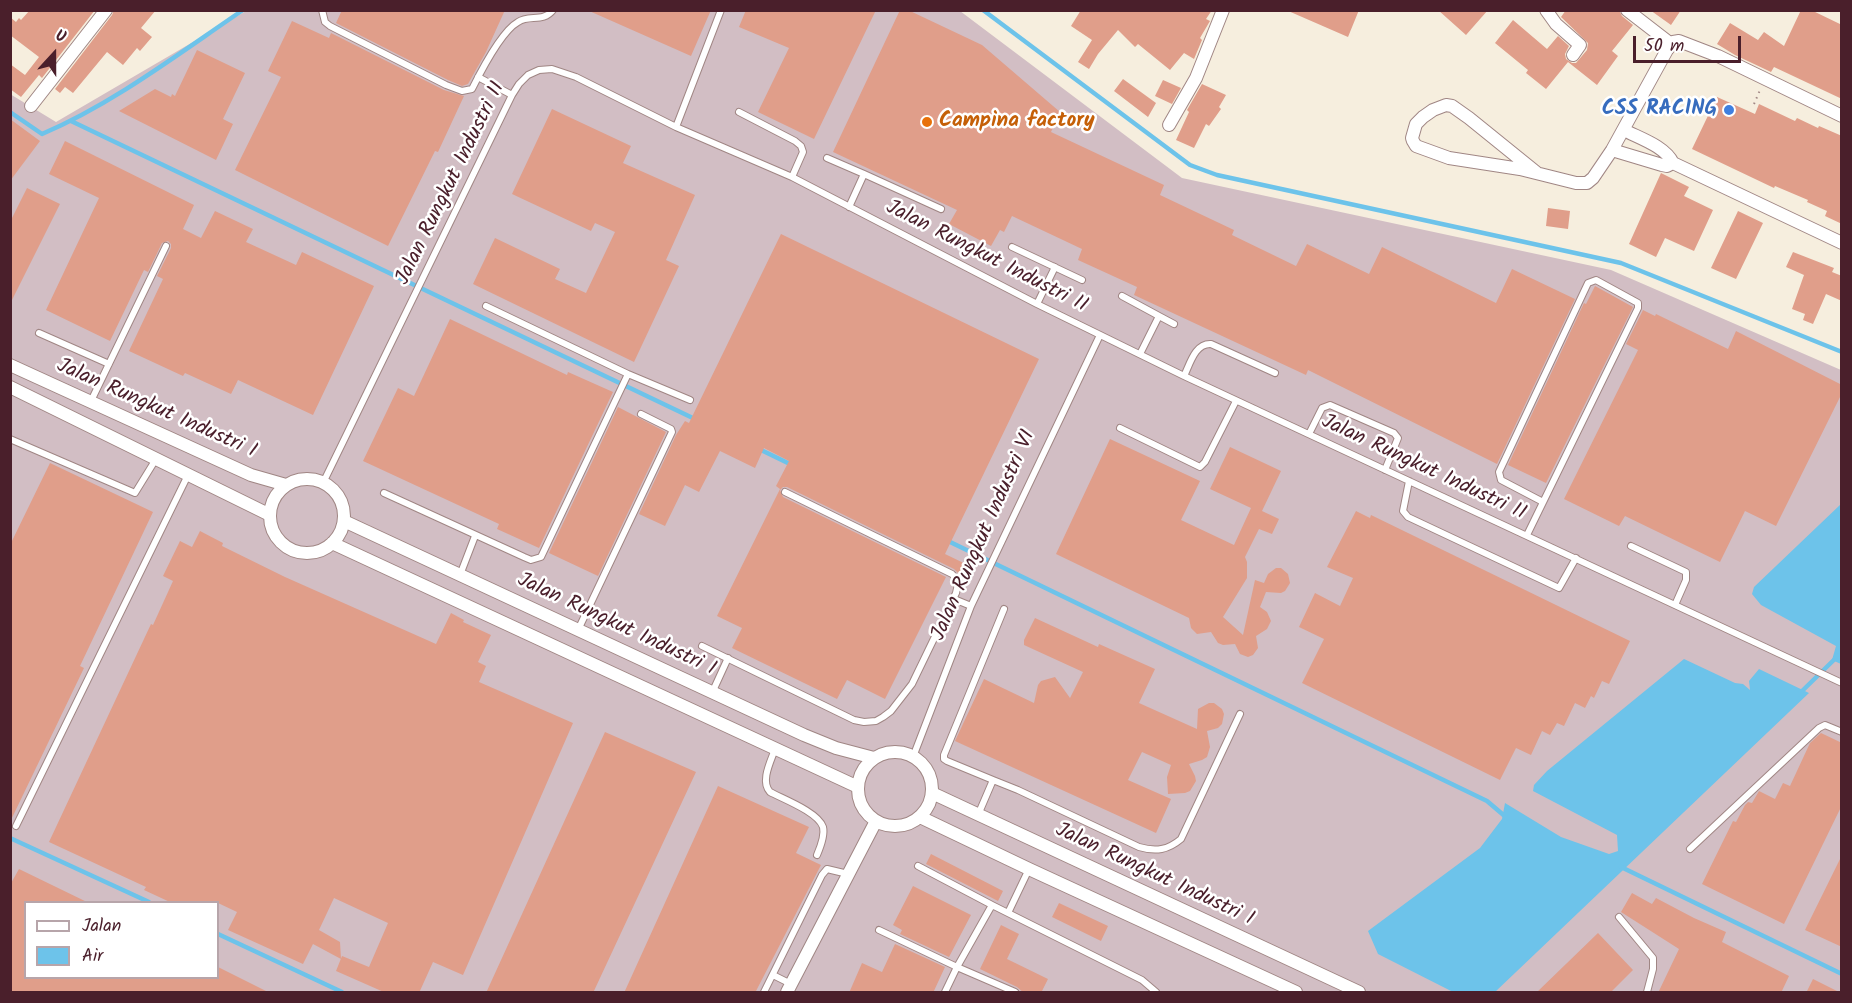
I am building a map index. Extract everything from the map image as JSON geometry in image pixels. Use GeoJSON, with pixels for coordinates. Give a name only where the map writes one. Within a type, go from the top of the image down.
{"type":"FeatureCollection","features":[{"type":"Feature","properties":{"kind":"street"},"geometry":{"type":"LineString","coordinates":[[1169,125],[1196,78],[1223,10]]}},
{"type":"Feature","properties":{"kind":"street"},"geometry":{"type":"LineString","coordinates":[[1546,10],[1556,24],[1580,45],[1573,55]]}},
{"type":"Feature","properties":{"kind":"street"},"geometry":{"type":"LineString","coordinates":[[1627,10],[1671,44]]}},
{"type":"Feature","properties":{"kind":"street"},"geometry":{"type":"LineString","coordinates":[[31,106],[102,15]]}},
{"type":"Feature","properties":{"kind":"street"},"geometry":{"type":"LineString","coordinates":[[1537,173],[1452,106],[1446,105],[1433,110],[1416,124],[1413,132],[1413,141],[1416,146],[1449,158],[1537,173],[1576,183],[1587,183],[1612,150],[1671,44],[1676,41],[1682,41],[1718,56],[1842,117]]}},
{"type":"Feature","properties":{"kind":"street"},"geometry":{"type":"LineString","coordinates":[[1624,130],[1662,150],[1670,156],[1673,163]]}},
{"type":"Feature","properties":{"kind":"street"},"geometry":{"type":"LineString","coordinates":[[1612,150],[1662,165],[1673,163],[1842,243]]}},
{"type":"Feature","properties":{"kind":"street","name":"Jalan Rungkut Industri I"},"geometry":{"type":"LineString","coordinates":[[10,365],[251,475],[286,485]]}},
{"type":"Feature","properties":{"kind":"street","name":"Jalan Rungkut Industri I"},"geometry":{"type":"LineString","coordinates":[[10,387],[270,515]]}},
{"type":"Feature","properties":{"kind":"street"},"geometry":{"type":"LineString","coordinates":[[311,479],[324,483],[340,499],[344,510],[344,521],[340,533],[332,543],[320,551],[306,553],[292,550],[280,542],[272,529],[270,515],[272,504],[277,493],[286,485],[298,480],[311,479]]}},
{"type":"Feature","properties":{"kind":"street","name":"Jalan Rungkut Industri I"},"geometry":{"type":"LineString","coordinates":[[344,521],[804,735],[836,748],[874,758]]}},
{"type":"Feature","properties":{"kind":"street","name":"Jalan Rungkut Industri I"},"geometry":{"type":"LineString","coordinates":[[332,543],[858,787]]}},
{"type":"Feature","properties":{"kind":"street"},"geometry":{"type":"LineString","coordinates":[[887,753],[900,753],[913,757],[922,764],[932,783],[932,793],[928,806],[920,817],[899,826],[887,825],[876,821],[866,812],[860,801],[858,787],[860,776],[874,758],[887,753]]}},
{"type":"Feature","properties":{"kind":"street","name":"Jalan Rungkut Industri I"},"geometry":{"type":"LineString","coordinates":[[932,793],[1359,993]]}},
{"type":"Feature","properties":{"kind":"street"},"geometry":{"type":"LineString","coordinates":[[920,817],[1296,993]]}},
{"type":"Feature","properties":{"kind":"street"},"geometry":{"type":"LineString","coordinates":[[789,989],[876,821]]}},
{"type":"Feature","properties":{"kind":"lane"},"geometry":{"type":"LineString","coordinates":[[321,10],[325,22],[330,26],[462,91],[469,91],[504,33],[515,23],[523,19],[542,18],[552,10]]}},
{"type":"Feature","properties":{"kind":"lane"},"geometry":{"type":"LineString","coordinates":[[676,127],[721,10]]}},
{"type":"Feature","properties":{"kind":"lane","name":"Jalan Rungkut Industri II"},"geometry":{"type":"LineString","coordinates":[[324,483],[512,95],[528,75],[539,70],[552,69],[576,77],[676,127],[792,177],[1037,304],[1184,376],[1842,683]]}},
{"type":"Feature","properties":{"kind":"lane"},"geometry":{"type":"LineString","coordinates":[[478,77],[512,95]]}},
{"type":"Feature","properties":{"kind":"lane"},"geometry":{"type":"LineString","coordinates":[[739,112],[801,146],[803,152],[792,177]]}},
{"type":"Feature","properties":{"kind":"lane"},"geometry":{"type":"LineString","coordinates":[[827,158],[941,209]]}},
{"type":"Feature","properties":{"kind":"lane"},"geometry":{"type":"LineString","coordinates":[[849,207],[864,174]]}},
{"type":"Feature","properties":{"kind":"lane"},"geometry":{"type":"LineString","coordinates":[[91,402],[166,246]]}},
{"type":"Feature","properties":{"kind":"lane"},"geometry":{"type":"LineString","coordinates":[[1012,247],[1083,280]]}},
{"type":"Feature","properties":{"kind":"lane"},"geometry":{"type":"LineString","coordinates":[[1037,304],[1055,267]]}},
{"type":"Feature","properties":{"kind":"lane"},"geometry":{"type":"LineString","coordinates":[[1527,535],[1638,308],[1638,303],[1596,280],[1588,283],[1499,472],[1501,480],[1543,502]]}},
{"type":"Feature","properties":{"kind":"lane"},"geometry":{"type":"LineString","coordinates":[[1122,296],[1174,324]]}},
{"type":"Feature","properties":{"kind":"lane"},"geometry":{"type":"LineString","coordinates":[[486,306],[628,376],[690,400]]}},
{"type":"Feature","properties":{"kind":"lane"},"geometry":{"type":"LineString","coordinates":[[1140,354],[1159,316]]}},
{"type":"Feature","properties":{"kind":"lane"},"geometry":{"type":"LineString","coordinates":[[39,333],[109,364]]}},
{"type":"Feature","properties":{"kind":"lane","name":"Jalan Rungkut Industri VI"},"geometry":{"type":"LineString","coordinates":[[913,757],[971,606],[1100,335]]}},
{"type":"Feature","properties":{"kind":"lane"},"geometry":{"type":"LineString","coordinates":[[1184,376],[1199,346],[1205,344],[1211,344],[1275,373]]}},
{"type":"Feature","properties":{"kind":"lane"},"geometry":{"type":"LineString","coordinates":[[384,492],[531,560],[542,557],[628,376]]}},
{"type":"Feature","properties":{"kind":"lane"},"geometry":{"type":"LineString","coordinates":[[1120,428],[1200,467],[1205,462],[1236,400]]}},
{"type":"Feature","properties":{"kind":"lane"},"geometry":{"type":"LineString","coordinates":[[1309,434],[1322,408],[1330,405],[1394,433],[1398,438],[1385,470]]}},
{"type":"Feature","properties":{"kind":"lane"},"geometry":{"type":"LineString","coordinates":[[578,630],[672,432],[671,429],[641,414]]}},
{"type":"Feature","properties":{"kind":"lane"},"geometry":{"type":"LineString","coordinates":[[10,439],[135,493],[156,459]]}},
{"type":"Feature","properties":{"kind":"lane"},"geometry":{"type":"LineString","coordinates":[[15,826],[188,475]]}},
{"type":"Feature","properties":{"kind":"lane"},"geometry":{"type":"LineString","coordinates":[[1409,481],[1403,511],[1408,517],[1559,588],[1576,558]]}},
{"type":"Feature","properties":{"kind":"lane"},"geometry":{"type":"LineString","coordinates":[[702,646],[854,720],[864,722],[876,721],[891,711],[912,684],[954,599],[957,579],[952,574],[785,492]]}},
{"type":"Feature","properties":{"kind":"lane"},"geometry":{"type":"LineString","coordinates":[[460,575],[475,536]]}},
{"type":"Feature","properties":{"kind":"lane"},"geometry":{"type":"LineString","coordinates":[[1631,546],[1686,572],[1686,580],[1675,605]]}},
{"type":"Feature","properties":{"kind":"lane"},"geometry":{"type":"LineString","coordinates":[[954,599],[971,606]]}},
{"type":"Feature","properties":{"kind":"lane"},"geometry":{"type":"LineString","coordinates":[[1004,609],[944,759],[1018,790],[1139,847],[1160,850],[1173,846],[1181,839],[1240,714]]}},
{"type":"Feature","properties":{"kind":"lane"},"geometry":{"type":"LineString","coordinates":[[712,693],[728,658]]}},
{"type":"Feature","properties":{"kind":"lane"},"geometry":{"type":"LineString","coordinates":[[1690,849],[1819,728],[1823,725],[1842,732]]}},
{"type":"Feature","properties":{"kind":"lane"},"geometry":{"type":"LineString","coordinates":[[775,749],[765,788],[816,817],[822,826],[823,835],[817,855]]}},
{"type":"Feature","properties":{"kind":"lane"},"geometry":{"type":"LineString","coordinates":[[978,815],[993,780]]}},
{"type":"Feature","properties":{"kind":"lane"},"geometry":{"type":"LineString","coordinates":[[918,866],[1142,980],[1156,993]]}},
{"type":"Feature","properties":{"kind":"lane"},"geometry":{"type":"LineString","coordinates":[[765,993],[822,875],[827,869],[849,874]]}},
{"type":"Feature","properties":{"kind":"lane"},"geometry":{"type":"LineString","coordinates":[[1008,913],[1029,869]]}},
{"type":"Feature","properties":{"kind":"lane"},"geometry":{"type":"LineString","coordinates":[[945,993],[992,905]]}},
{"type":"Feature","properties":{"kind":"lane"},"geometry":{"type":"LineString","coordinates":[[1619,918],[1653,958],[1653,969],[1647,993]]}},
{"type":"Feature","properties":{"kind":"lane"},"geometry":{"type":"LineString","coordinates":[[879,930],[1015,993]]}},
{"type":"Feature","properties":{"kind":"lane"},"geometry":{"type":"LineString","coordinates":[[773,975],[789,989]]}},
{"type":"Feature","properties":{"kind":"shaded area"},"geometry":{"type":"Polygon","coordinates":[[[246,11],[960,11],[1182,178],[1611,270],[1841,370],[1841,992],[11,992],[10,94],[56,122],[246,11]]]}},
{"type":"Feature","properties":{"kind":"water"},"geometry":{"type":"Polygon","coordinates":[[[1841,504],[1841,664],[1832,660],[1836,646],[1761,605],[1752,594],[1754,587],[1841,504]]]}},
{"type":"Feature","properties":{"kind":"water"},"geometry":{"type":"Polygon","coordinates":[[[1684,659],[1735,683],[1743,684],[1750,690],[1749,681],[1759,669],[1809,693],[1495,992],[1453,992],[1378,954],[1368,931],[1480,848],[1502,819],[1505,803],[1561,837],[1609,854],[1618,851],[1617,835],[1533,791],[1534,785],[1547,771],[1684,659]]]}},
{"type":"Feature","properties":{"kind":"building"},"geometry":{"type":"Polygon","coordinates":[[[30,10],[95,10],[42,78],[39,75],[21,97],[10,89],[10,64],[25,75],[39,57],[10,35],[10,17],[16,22],[30,10]]]}},
{"type":"Feature","properties":{"kind":"building"},"geometry":{"type":"Polygon","coordinates":[[[114,10],[156,10],[141,28],[152,37],[140,51],[137,48],[123,65],[107,52],[73,93],[65,87],[60,93],[55,89],[114,10]]]}},
{"type":"Feature","properties":{"kind":"building"},"geometry":{"type":"Polygon","coordinates":[[[342,10],[505,10],[468,84],[462,86],[336,23],[342,10]]]}},
{"type":"Feature","properties":{"kind":"building"},"geometry":{"type":"Polygon","coordinates":[[[587,10],[711,10],[691,56],[587,10]]]}},
{"type":"Feature","properties":{"kind":"building"},"geometry":{"type":"Polygon","coordinates":[[[746,10],[876,10],[814,139],[758,112],[789,48],[739,27],[746,10]]]}},
{"type":"Feature","properties":{"kind":"building"},"geometry":{"type":"Polygon","coordinates":[[[900,10],[908,10],[982,45],[1060,112],[1051,132],[1164,185],[1160,195],[1234,230],[1232,235],[1296,266],[1307,244],[1369,274],[1382,247],[1496,303],[1512,269],[1575,299],[1497,464],[1308,370],[1306,375],[1134,295],[1137,287],[1078,260],[1082,249],[1012,216],[1004,232],[1000,230],[991,246],[949,224],[957,210],[833,152],[900,10]]]}},
{"type":"Feature","properties":{"kind":"building"},"geometry":{"type":"Polygon","coordinates":[[[1081,10],[1212,10],[1206,19],[1210,21],[1200,38],[1202,40],[1194,59],[1184,53],[1170,70],[1138,44],[1135,47],[1118,30],[1089,69],[1078,62],[1092,40],[1071,26],[1081,10]]]}},
{"type":"Feature","properties":{"kind":"building"},"geometry":{"type":"Polygon","coordinates":[[[1286,10],[1359,10],[1348,37],[1286,10]]]}},
{"type":"Feature","properties":{"kind":"building"},"geometry":{"type":"Polygon","coordinates":[[[1438,10],[1488,10],[1466,35],[1438,10]]]}},
{"type":"Feature","properties":{"kind":"building"},"geometry":{"type":"Polygon","coordinates":[[[1566,10],[1619,10],[1622,16],[1633,25],[1612,51],[1618,56],[1597,85],[1568,62],[1546,89],[1526,73],[1528,70],[1495,43],[1513,20],[1547,49],[1558,36],[1569,46],[1565,54],[1566,59],[1576,63],[1587,50],[1588,43],[1561,17],[1566,10]]]}},
{"type":"Feature","properties":{"kind":"building"},"geometry":{"type":"Polygon","coordinates":[[[1650,10],[1681,10],[1671,25],[1650,10]]]}},
{"type":"Feature","properties":{"kind":"building"},"geometry":{"type":"Polygon","coordinates":[[[1801,10],[1811,10],[1842,25],[1842,99],[1774,67],[1771,72],[1717,44],[1730,23],[1758,40],[1764,32],[1784,46],[1801,10]]]}},
{"type":"Feature","properties":{"kind":"building"},"geometry":{"type":"Polygon","coordinates":[[[292,21],[329,38],[331,33],[444,90],[464,96],[438,152],[435,151],[388,246],[235,170],[281,77],[268,71],[292,21]]]}},
{"type":"Feature","properties":{"kind":"building"},"geometry":{"type":"Polygon","coordinates":[[[197,50],[245,73],[223,119],[233,124],[216,160],[119,111],[155,89],[171,97],[172,94],[175,96],[197,50]]]}},
{"type":"Feature","properties":{"kind":"building"},"geometry":{"type":"Polygon","coordinates":[[[1123,79],[1156,103],[1148,117],[1114,91],[1123,79]]]}},
{"type":"Feature","properties":{"kind":"building"},"geometry":{"type":"Polygon","coordinates":[[[1163,80],[1181,88],[1172,104],[1155,96],[1163,80]]]}},
{"type":"Feature","properties":{"kind":"building"},"geometry":{"type":"Polygon","coordinates":[[[1202,84],[1226,95],[1219,107],[1221,109],[1209,126],[1206,124],[1194,148],[1176,140],[1189,112],[1187,110],[1202,84]]]}},
{"type":"Feature","properties":{"kind":"building"},"geometry":{"type":"Polygon","coordinates":[[[1717,97],[1755,114],[1759,104],[1795,121],[1797,118],[1842,136],[1842,224],[1825,216],[1827,211],[1807,202],[1808,200],[1775,186],[1774,188],[1692,149],[1717,97]]]}},
{"type":"Feature","properties":{"kind":"building"},"geometry":{"type":"Polygon","coordinates":[[[552,109],[631,146],[623,163],[695,195],[666,260],[679,266],[634,362],[473,284],[495,238],[560,269],[555,279],[586,293],[615,232],[595,223],[591,231],[512,194],[552,109]]]}},
{"type":"Feature","properties":{"kind":"building"},"geometry":{"type":"Polygon","coordinates":[[[10,119],[40,141],[10,181],[10,119]]]}},
{"type":"Feature","properties":{"kind":"building"},"geometry":{"type":"Polygon","coordinates":[[[65,141],[194,205],[183,229],[201,238],[215,211],[253,229],[246,242],[296,265],[302,252],[374,286],[313,415],[238,380],[231,394],[185,373],[183,376],[129,351],[163,279],[157,276],[171,248],[168,241],[162,243],[148,272],[144,270],[110,341],[46,310],[99,198],[49,174],[65,141]]]}},
{"type":"Feature","properties":{"kind":"building"},"geometry":{"type":"Polygon","coordinates":[[[1661,173],[1689,187],[1684,196],[1713,210],[1694,251],[1665,238],[1656,257],[1629,244],[1661,173]]]}},
{"type":"Feature","properties":{"kind":"building"},"geometry":{"type":"Polygon","coordinates":[[[27,188],[60,204],[10,304],[10,222],[27,188]]]}},
{"type":"Feature","properties":{"kind":"building"},"geometry":{"type":"Polygon","coordinates":[[[1548,208],[1570,211],[1568,229],[1546,226],[1548,208]]]}},
{"type":"Feature","properties":{"kind":"building"},"geometry":{"type":"Polygon","coordinates":[[[1738,211],[1763,223],[1736,279],[1711,268],[1738,211]]]}},
{"type":"Feature","properties":{"kind":"building"},"geometry":{"type":"Polygon","coordinates":[[[781,234],[1039,359],[945,554],[974,568],[968,580],[954,569],[787,487],[780,490],[783,497],[946,577],[885,699],[847,680],[837,699],[732,648],[742,628],[717,616],[780,489],[776,486],[789,461],[764,448],[755,468],[720,451],[699,492],[685,485],[665,526],[639,514],[676,435],[685,421],[689,423],[781,234]]]}},
{"type":"Feature","properties":{"kind":"building"},"geometry":{"type":"Polygon","coordinates":[[[1793,252],[1834,268],[1832,272],[1842,276],[1842,301],[1826,294],[1813,324],[1803,320],[1805,314],[1792,309],[1804,275],[1786,267],[1793,252]]]}},
{"type":"Feature","properties":{"kind":"building"},"geometry":{"type":"Polygon","coordinates":[[[1595,286],[1633,307],[1546,483],[1508,465],[1584,303],[1586,304],[1595,286]]]}},
{"type":"Feature","properties":{"kind":"building"},"geometry":{"type":"Polygon","coordinates":[[[1643,310],[1728,349],[1736,331],[1842,385],[1842,393],[1776,526],[1745,511],[1720,562],[1625,516],[1619,526],[1564,499],[1638,350],[1626,344],[1643,310]]]}},
{"type":"Feature","properties":{"kind":"building"},"geometry":{"type":"Polygon","coordinates":[[[450,319],[567,375],[568,372],[613,392],[539,548],[497,529],[499,524],[363,461],[398,388],[414,396],[450,319]]]}},
{"type":"Feature","properties":{"kind":"building"},"geometry":{"type":"Polygon","coordinates":[[[618,407],[666,432],[598,576],[549,553],[618,407]]]}},
{"type":"Feature","properties":{"kind":"building"},"geometry":{"type":"Polygon","coordinates":[[[1110,439],[1200,481],[1181,520],[1234,545],[1251,508],[1210,489],[1230,447],[1281,471],[1262,511],[1279,519],[1272,534],[1259,529],[1245,557],[1247,578],[1223,617],[1243,635],[1255,580],[1264,583],[1268,574],[1276,568],[1281,568],[1288,574],[1290,583],[1285,591],[1266,592],[1260,607],[1267,612],[1271,621],[1267,629],[1256,636],[1258,648],[1253,655],[1248,657],[1240,654],[1235,644],[1218,643],[1211,632],[1197,634],[1191,628],[1189,618],[1056,554],[1110,439]]]}},
{"type":"Feature","properties":{"kind":"building"},"geometry":{"type":"Polygon","coordinates":[[[50,463],[153,512],[80,666],[84,668],[10,822],[10,545],[50,463]]]}},
{"type":"Feature","properties":{"kind":"building"},"geometry":{"type":"Polygon","coordinates":[[[1356,511],[1370,518],[1371,515],[1630,641],[1609,684],[1602,681],[1594,698],[1591,696],[1585,708],[1575,703],[1564,726],[1557,723],[1550,735],[1542,731],[1531,755],[1516,748],[1500,780],[1302,683],[1324,639],[1299,627],[1315,593],[1340,606],[1353,578],[1327,567],[1356,511]]]}},
{"type":"Feature","properties":{"kind":"building"},"geometry":{"type":"Polygon","coordinates":[[[200,531],[223,543],[222,546],[285,577],[436,644],[451,613],[464,620],[463,622],[491,635],[478,662],[486,666],[479,682],[573,723],[463,975],[433,962],[419,993],[386,993],[336,971],[341,959],[313,944],[303,964],[228,930],[237,912],[219,903],[219,901],[168,901],[144,890],[146,887],[49,842],[173,581],[163,576],[180,541],[192,547],[200,531]],[[334,898],[319,930],[340,942],[341,959],[342,956],[369,967],[388,923],[334,898]]]}},
{"type":"Feature","properties":{"kind":"building"},"geometry":{"type":"Polygon","coordinates":[[[1035,618],[1098,647],[1099,644],[1155,669],[1139,703],[1197,729],[1198,709],[1214,703],[1222,709],[1224,714],[1222,724],[1218,728],[1207,731],[1210,747],[1207,757],[1189,764],[1196,781],[1190,791],[1168,794],[1167,777],[1171,765],[1142,752],[1128,780],[1171,799],[1156,833],[955,741],[984,679],[1034,703],[1041,681],[1055,677],[1070,698],[1083,672],[1024,645],[1024,640],[1035,618]]]}},
{"type":"Feature","properties":{"kind":"building"},"geometry":{"type":"Polygon","coordinates":[[[605,732],[696,772],[593,993],[486,993],[605,732]]]}},
{"type":"Feature","properties":{"kind":"building"},"geometry":{"type":"Polygon","coordinates":[[[1821,733],[1842,743],[1842,805],[1784,924],[1702,884],[1733,821],[1736,822],[1745,805],[1748,802],[1752,803],[1759,791],[1775,799],[1783,783],[1790,786],[1810,743],[1821,733]]]}},
{"type":"Feature","properties":{"kind":"building"},"geometry":{"type":"Polygon","coordinates":[[[718,786],[809,827],[796,853],[821,865],[755,993],[624,993],[718,786]]]}},
{"type":"Feature","properties":{"kind":"building"},"geometry":{"type":"Polygon","coordinates":[[[931,854],[1003,891],[998,901],[926,864],[931,854]]]}},
{"type":"Feature","properties":{"kind":"building"},"geometry":{"type":"Polygon","coordinates":[[[1842,855],[1842,947],[1805,930],[1842,855]]]}},
{"type":"Feature","properties":{"kind":"building"},"geometry":{"type":"Polygon","coordinates":[[[19,869],[85,901],[24,901],[24,979],[219,979],[219,968],[270,993],[10,993],[10,885],[19,869]]]}},
{"type":"Feature","properties":{"kind":"building"},"geometry":{"type":"Polygon","coordinates":[[[913,886],[971,915],[949,957],[900,934],[902,930],[893,925],[913,886]]]}},
{"type":"Feature","properties":{"kind":"building"},"geometry":{"type":"Polygon","coordinates":[[[1632,893],[1652,904],[1656,898],[1726,932],[1722,942],[1789,976],[1781,993],[1658,993],[1679,949],[1621,912],[1632,893]]]}},
{"type":"Feature","properties":{"kind":"building"},"geometry":{"type":"Polygon","coordinates":[[[1059,903],[1108,926],[1101,941],[1052,917],[1059,903]]]}},
{"type":"Feature","properties":{"kind":"building"},"geometry":{"type":"Polygon","coordinates":[[[1001,925],[1019,934],[1007,959],[1048,979],[1041,993],[1024,993],[1017,987],[980,969],[1001,925]]]}},
{"type":"Feature","properties":{"kind":"building"},"geometry":{"type":"Polygon","coordinates":[[[1598,933],[1633,970],[1610,993],[1536,993],[1598,933]]]}},
{"type":"Feature","properties":{"kind":"building"},"geometry":{"type":"Polygon","coordinates":[[[895,944],[945,967],[933,993],[849,993],[862,963],[882,972],[895,944]]]}},
{"type":"Feature","properties":{"kind":"building"},"geometry":{"type":"Polygon","coordinates":[[[1813,979],[1841,993],[1806,993],[1813,979]]]}},
{"type":"Feature","properties":{"kind":"waterway"},"geometry":{"type":"LineString","coordinates":[[10,112],[42,134],[69,122],[120,93],[243,10]]}},
{"type":"Feature","properties":{"kind":"waterway"},"geometry":{"type":"LineString","coordinates":[[983,10],[1190,165],[1217,175],[1621,263],[1842,352]]}},
{"type":"Feature","properties":{"kind":"waterway"},"geometry":{"type":"LineString","coordinates":[[71,121],[697,420]]}},
{"type":"Feature","properties":{"kind":"waterway"},"geometry":{"type":"LineString","coordinates":[[759,449],[792,465]]}},
{"type":"Feature","properties":{"kind":"waterway"},"geometry":{"type":"LineString","coordinates":[[948,541],[1487,801],[1507,818]]}},
{"type":"Feature","properties":{"kind":"waterway"},"geometry":{"type":"LineString","coordinates":[[1799,694],[1842,652]]}},
{"type":"Feature","properties":{"kind":"waterway"},"geometry":{"type":"LineString","coordinates":[[10,838],[147,901]]}},
{"type":"Feature","properties":{"kind":"waterway"},"geometry":{"type":"LineString","coordinates":[[1621,867],[1842,974]]}},
{"type":"Feature","properties":{"kind":"waterway"},"geometry":{"type":"LineString","coordinates":[[219,934],[342,992]]}},
{"type":"Feature","properties":{"kind":"place","name":"CSS RACING"},"geometry":{"type":"Point","coordinates":[1729,110]}},
{"type":"Feature","properties":{"kind":"place","name":"Campina factory"},"geometry":{"type":"Point","coordinates":[927,122]}}]}
